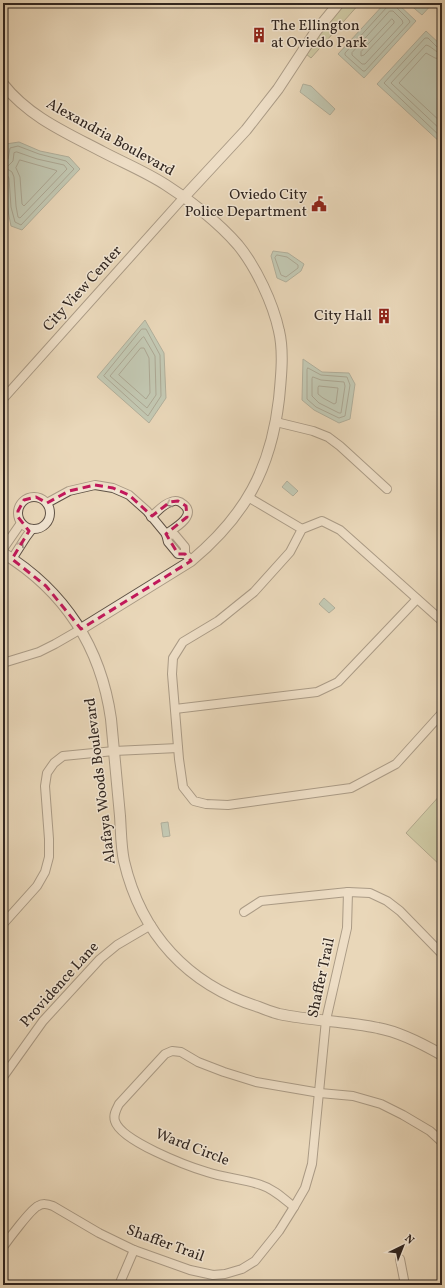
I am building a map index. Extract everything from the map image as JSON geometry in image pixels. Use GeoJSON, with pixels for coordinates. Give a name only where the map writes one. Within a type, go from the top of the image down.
{"type":"FeatureCollection","features":[{"type":"Feature","properties":{"kind":"street"},"geometry":{"type":"LineString","coordinates":[[184,197],[246,130],[278,89],[316,31],[339,3]]}},
{"type":"Feature","properties":{"kind":"street","name":"Alexandria Boulevard"},"geometry":{"type":"LineString","coordinates":[[3,84],[27,108],[50,124],[164,184],[184,197],[211,219],[237,244],[252,265],[267,295],[280,332],[281,380],[276,422],[267,457],[261,473],[248,497],[223,531],[204,550],[188,558],[81,629]]}},
{"type":"Feature","properties":{"kind":"street","name":"City View Center"},"geometry":{"type":"LineString","coordinates":[[3,399],[184,197]]}},
{"type":"Feature","properties":{"kind":"street"},"geometry":{"type":"LineString","coordinates":[[276,422],[313,431],[328,437],[387,489]]}},
{"type":"Feature","properties":{"kind":"street"},"geometry":{"type":"LineString","coordinates":[[47,503],[69,491],[95,485],[113,488],[129,495],[147,511],[166,534],[175,536],[185,547],[188,558]]}},
{"type":"Feature","properties":{"kind":"street"},"geometry":{"type":"LineString","coordinates":[[30,497],[36,497],[47,503],[50,509],[50,515],[48,522],[44,526],[38,529],[32,529],[21,523],[18,517],[18,511],[20,504],[24,500],[30,497]]}},
{"type":"Feature","properties":{"kind":"street"},"geometry":{"type":"LineString","coordinates":[[248,497],[302,529]]}},
{"type":"Feature","properties":{"kind":"street"},"geometry":{"type":"LineString","coordinates":[[151,517],[170,502],[178,501],[186,506],[188,510],[187,517],[183,523],[166,534]]}},
{"type":"Feature","properties":{"kind":"street"},"geometry":{"type":"LineString","coordinates":[[442,621],[340,530],[322,521],[302,529],[290,552],[254,592],[218,621],[183,642],[173,658],[172,674],[183,787],[194,801],[206,804],[228,805],[351,788],[396,764],[442,713]]}},
{"type":"Feature","properties":{"kind":"street"},"geometry":{"type":"LineString","coordinates":[[3,549],[21,523]]}},
{"type":"Feature","properties":{"kind":"street"},"geometry":{"type":"LineString","coordinates":[[12,559],[32,529]]}},
{"type":"Feature","properties":{"kind":"street","name":"Alafaya Woods Boulevard"},"geometry":{"type":"LineString","coordinates":[[3,553],[46,586],[66,608],[81,629],[96,661],[109,702],[124,860],[138,902],[164,945],[180,963],[214,988],[240,1001],[279,1014],[379,1028],[406,1037],[429,1047],[442,1055]]}},
{"type":"Feature","properties":{"kind":"street"},"geometry":{"type":"LineString","coordinates":[[175,709],[318,692],[338,682],[417,599]]}},
{"type":"Feature","properties":{"kind":"street"},"geometry":{"type":"LineString","coordinates":[[3,663],[39,652],[81,629]]}},
{"type":"Feature","properties":{"kind":"street"},"geometry":{"type":"LineString","coordinates":[[3,923],[36,886],[45,872],[49,857],[49,839],[45,786],[47,772],[54,763],[63,756],[114,751],[178,748]]}},
{"type":"Feature","properties":{"kind":"street"},"geometry":{"type":"LineString","coordinates":[[244,912],[261,901],[348,892],[370,893],[387,901],[400,911],[442,954]]}},
{"type":"Feature","properties":{"kind":"street","name":"Shaffer Trail"},"geometry":{"type":"LineString","coordinates":[[3,1247],[37,1206],[45,1204],[53,1206],[99,1233],[134,1250],[190,1270],[213,1275],[225,1274],[242,1269],[255,1261],[294,1207],[305,1188],[312,1164],[326,1020],[348,928],[348,892]]}},
{"type":"Feature","properties":{"kind":"street","name":"Providence Lane"},"geometry":{"type":"LineString","coordinates":[[3,1078],[43,1021],[100,959],[117,944],[151,925]]}},
{"type":"Feature","properties":{"kind":"street","name":"Ward Circle"},"geometry":{"type":"LineString","coordinates":[[294,1207],[274,1191],[261,1185],[208,1172],[160,1155],[122,1132],[115,1122],[114,1114],[119,1104],[165,1054],[172,1051],[181,1052],[198,1062],[256,1082],[320,1093]]}},
{"type":"Feature","properties":{"kind":"street"},"geometry":{"type":"LineString","coordinates":[[320,1093],[353,1096],[381,1104],[404,1115],[430,1131],[442,1142]]}},
{"type":"Feature","properties":{"kind":"street"},"geometry":{"type":"LineString","coordinates":[[119,1285],[134,1250]]}},
{"type":"Feature","properties":{"kind":"street"},"geometry":{"type":"LineString","coordinates":[[400,1259],[404,1285]]}},
{"type":"Feature","properties":{"kind":"highlighted area"},"geometry":{"type":"Polygon","coordinates":[[[95,485],[113,488],[129,495],[152,516],[170,502],[178,501],[186,506],[187,517],[166,534],[178,554],[185,554],[191,561],[81,629],[46,586],[12,559],[29,531],[18,517],[18,511],[24,500],[36,497],[47,503],[69,491],[95,485]]]}},
{"type":"Feature","properties":{"kind":"green space"},"geometry":{"type":"Polygon","coordinates":[[[344,3],[360,3],[311,58],[306,54],[319,33],[344,3]]]}},
{"type":"Feature","properties":{"kind":"green space"},"geometry":{"type":"Polygon","coordinates":[[[442,793],[442,867],[406,833],[442,793]]]}},
{"type":"Feature","properties":{"kind":"water"},"geometry":{"type":"Polygon","coordinates":[[[385,3],[397,3],[416,21],[364,78],[338,54],[385,3]]]}},
{"type":"Feature","properties":{"kind":"water"},"geometry":{"type":"Polygon","coordinates":[[[408,3],[433,3],[422,15],[408,3]]]}},
{"type":"Feature","properties":{"kind":"water"},"geometry":{"type":"Polygon","coordinates":[[[426,31],[442,46],[442,144],[377,84],[426,31]]]}},
{"type":"Feature","properties":{"kind":"water"},"geometry":{"type":"Polygon","coordinates":[[[303,84],[311,86],[335,109],[330,115],[300,92],[303,84]]]}},
{"type":"Feature","properties":{"kind":"water"},"geometry":{"type":"Polygon","coordinates":[[[19,142],[40,151],[69,157],[80,169],[22,230],[11,226],[7,206],[5,175],[6,144],[19,142]]]}},
{"type":"Feature","properties":{"kind":"water"},"geometry":{"type":"Polygon","coordinates":[[[273,251],[288,253],[304,264],[301,271],[286,282],[277,278],[271,256],[273,251]]]}},
{"type":"Feature","properties":{"kind":"water"},"geometry":{"type":"Polygon","coordinates":[[[145,320],[164,353],[166,398],[149,423],[97,377],[145,320]]]}},
{"type":"Feature","properties":{"kind":"water"},"geometry":{"type":"Polygon","coordinates":[[[303,359],[322,372],[349,373],[355,384],[350,419],[339,423],[314,410],[302,400],[303,359]]]}},
{"type":"Feature","properties":{"kind":"water"},"geometry":{"type":"Polygon","coordinates":[[[287,481],[298,491],[293,496],[282,487],[287,481]]]}},
{"type":"Feature","properties":{"kind":"water"},"geometry":{"type":"Polygon","coordinates":[[[324,598],[335,608],[329,613],[319,604],[324,598]]]}},
{"type":"Feature","properties":{"kind":"water"},"geometry":{"type":"Polygon","coordinates":[[[168,822],[170,836],[163,837],[161,823],[168,822]]]}},
{"type":"Feature","properties":{"kind":"place","name":"The Ellington at Oviedo Park"},"geometry":{"type":"Point","coordinates":[259,35]}},
{"type":"Feature","properties":{"kind":"place","name":"Oviedo City Police Department"},"geometry":{"type":"Point","coordinates":[319,204]}},
{"type":"Feature","properties":{"kind":"place","name":"City Hall"},"geometry":{"type":"Point","coordinates":[384,316]}}]}
